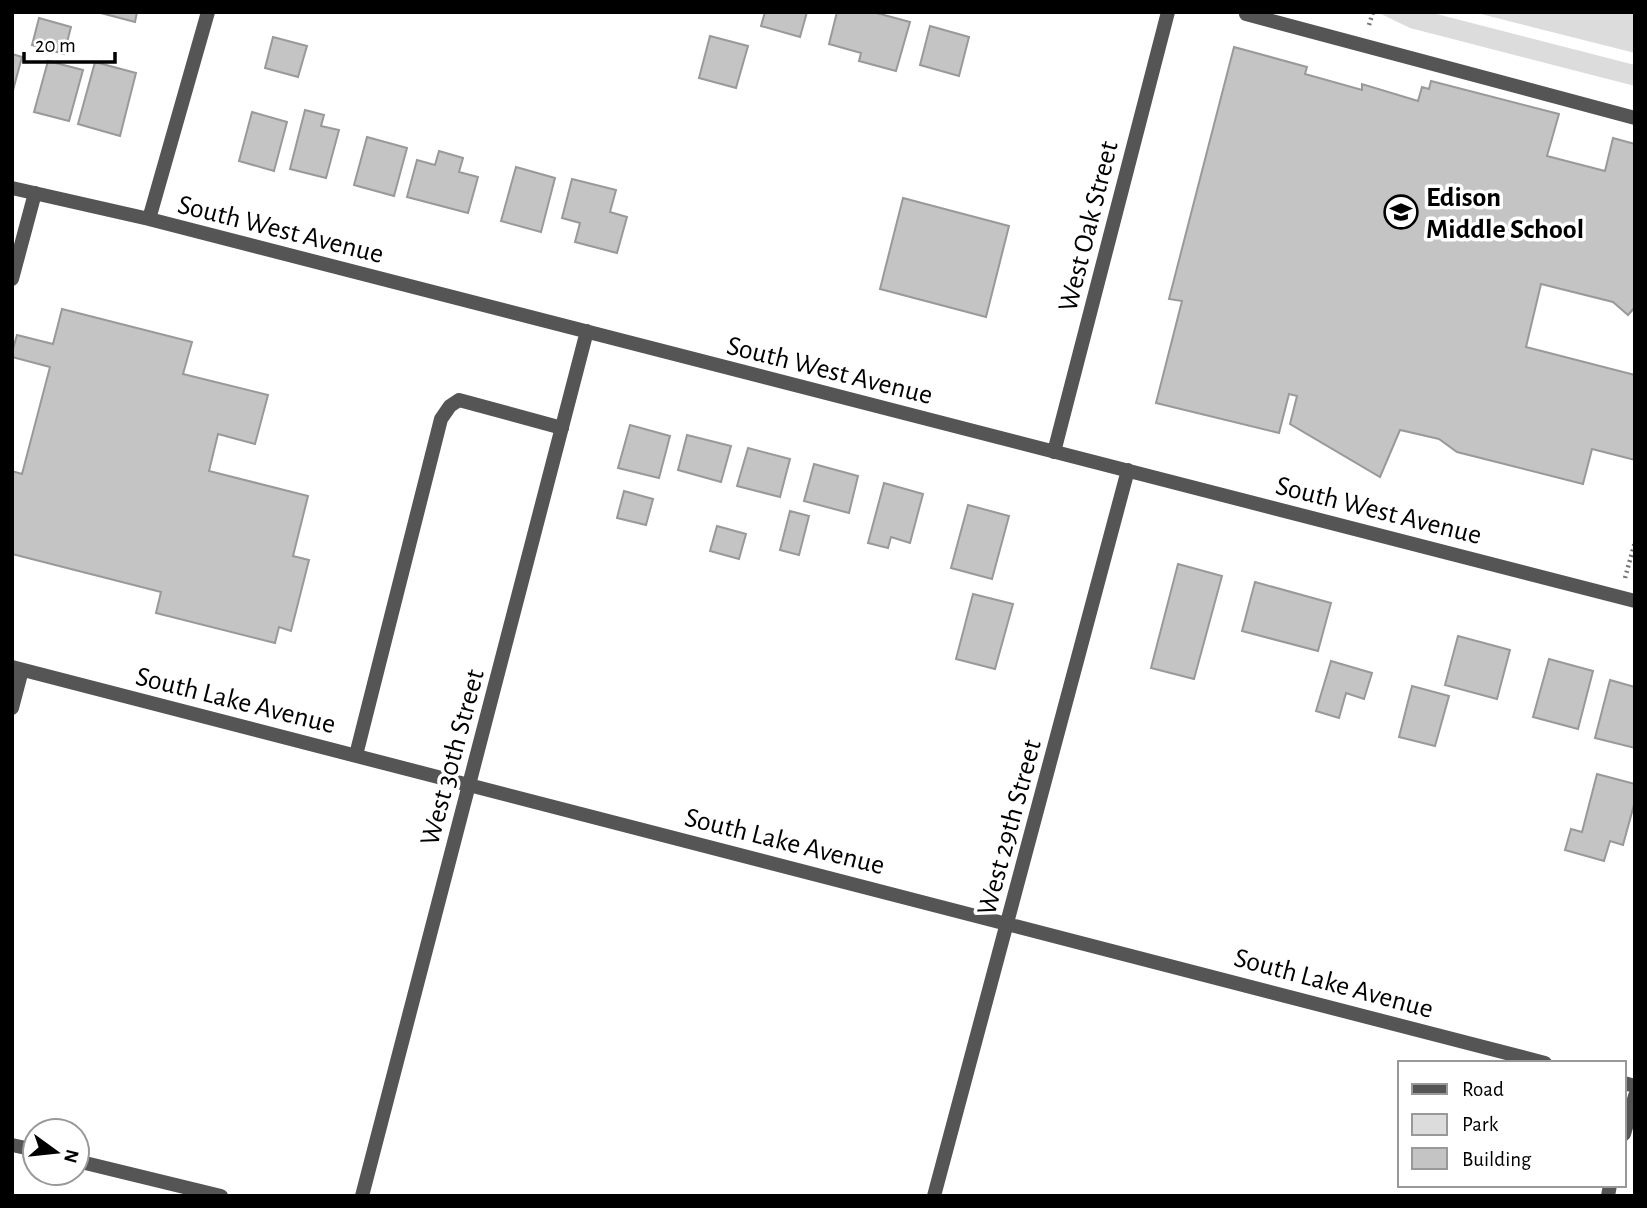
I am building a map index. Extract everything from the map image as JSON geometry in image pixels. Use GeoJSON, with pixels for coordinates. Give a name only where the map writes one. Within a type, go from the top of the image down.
{"type":"FeatureCollection","features":[{"type":"Feature","properties":{"kind":"street"},"geometry":{"type":"LineString","coordinates":[[149,219],[208,12]]}},
{"type":"Feature","properties":{"kind":"street","name":"West Oak Street"},"geometry":{"type":"LineString","coordinates":[[1054,452],[1168,12]]}},
{"type":"Feature","properties":{"kind":"street"},"geometry":{"type":"LineString","coordinates":[[1246,14],[1635,118]]}},
{"type":"Feature","properties":{"kind":"street","name":"South West Avenue"},"geometry":{"type":"LineString","coordinates":[[12,188],[149,219],[1635,601]]}},
{"type":"Feature","properties":{"kind":"street"},"geometry":{"type":"LineString","coordinates":[[12,279],[35,193]]}},
{"type":"Feature","properties":{"kind":"street","name":"West 30th Street"},"geometry":{"type":"LineString","coordinates":[[362,1196],[587,331]]}},
{"type":"Feature","properties":{"kind":"street"},"geometry":{"type":"LineString","coordinates":[[356,755],[441,419],[450,406],[459,400],[562,428]]}},
{"type":"Feature","properties":{"kind":"street","name":"West 29th Street"},"geometry":{"type":"LineString","coordinates":[[933,1196],[1009,923],[1128,470]]}},
{"type":"Feature","properties":{"kind":"street"},"geometry":{"type":"LineString","coordinates":[[12,708],[17,668]]}},
{"type":"Feature","properties":{"kind":"street","name":"South Lake Avenue"},"geometry":{"type":"LineString","coordinates":[[17,668],[1537,1061]]}},
{"type":"Feature","properties":{"kind":"street"},"geometry":{"type":"LineString","coordinates":[[1626,1127],[1635,1096]]}},
{"type":"Feature","properties":{"kind":"street"},"geometry":{"type":"LineString","coordinates":[[91,1164],[221,1196]]}},
{"type":"Feature","properties":{"kind":"path"},"geometry":{"type":"LineString","coordinates":[[1369,21],[1373,12]]}},
{"type":"Feature","properties":{"kind":"path"},"geometry":{"type":"LineString","coordinates":[[1620,597],[1635,542]]}},
{"type":"Feature","properties":{"kind":"green space"},"geometry":{"type":"Polygon","coordinates":[[[1377,12],[1429,12],[1635,65],[1635,86],[1410,28],[1377,12]]]}},
{"type":"Feature","properties":{"kind":"green space"},"geometry":{"type":"Polygon","coordinates":[[[1473,12],[1635,12],[1635,53],[1473,12]]]}},
{"type":"Feature","properties":{"kind":"building"},"geometry":{"type":"Polygon","coordinates":[[[97,12],[137,12],[135,22],[97,12]]]}},
{"type":"Feature","properties":{"kind":"building"},"geometry":{"type":"Polygon","coordinates":[[[765,12],[807,12],[800,37],[761,26],[765,12]]]}},
{"type":"Feature","properties":{"kind":"building"},"geometry":{"type":"Polygon","coordinates":[[[837,12],[873,12],[910,22],[896,71],[859,61],[861,53],[829,44],[837,12]]]}},
{"type":"Feature","properties":{"kind":"building"},"geometry":{"type":"Polygon","coordinates":[[[39,18],[71,27],[64,54],[32,45],[39,18]]]}},
{"type":"Feature","properties":{"kind":"building"},"geometry":{"type":"Polygon","coordinates":[[[930,26],[969,37],[959,76],[920,65],[930,26]]]}},
{"type":"Feature","properties":{"kind":"building"},"geometry":{"type":"Polygon","coordinates":[[[710,36],[748,46],[736,88],[699,78],[710,36]]]}},
{"type":"Feature","properties":{"kind":"building"},"geometry":{"type":"Polygon","coordinates":[[[273,37],[307,46],[298,77],[265,68],[273,37]]]}},
{"type":"Feature","properties":{"kind":"building","name":"Edison Middle School"},"geometry":{"type":"Polygon","coordinates":[[[1234,47],[1307,67],[1305,74],[1362,90],[1362,84],[1418,101],[1422,87],[1429,89],[1431,81],[1559,114],[1547,156],[1605,171],[1613,138],[1635,144],[1635,307],[1628,315],[1613,302],[1541,284],[1526,347],[1635,375],[1635,460],[1592,449],[1583,484],[1457,452],[1439,439],[1400,430],[1380,477],[1290,424],[1297,396],[1289,394],[1279,433],[1156,403],[1182,301],[1169,299],[1234,47]]]}},
{"type":"Feature","properties":{"kind":"building"},"geometry":{"type":"Polygon","coordinates":[[[12,54],[22,57],[12,94],[12,54]]]}},
{"type":"Feature","properties":{"kind":"building"},"geometry":{"type":"Polygon","coordinates":[[[48,61],[83,70],[69,121],[34,112],[48,61]]]}},
{"type":"Feature","properties":{"kind":"building"},"geometry":{"type":"Polygon","coordinates":[[[95,62],[136,73],[120,136],[78,124],[95,62]]]}},
{"type":"Feature","properties":{"kind":"building"},"geometry":{"type":"Polygon","coordinates":[[[305,110],[324,115],[321,126],[339,130],[326,178],[290,169],[305,110]]]}},
{"type":"Feature","properties":{"kind":"building"},"geometry":{"type":"Polygon","coordinates":[[[252,112],[287,122],[274,171],[239,161],[252,112]]]}},
{"type":"Feature","properties":{"kind":"building"},"geometry":{"type":"Polygon","coordinates":[[[367,137],[407,148],[394,196],[354,185],[367,137]]]}},
{"type":"Feature","properties":{"kind":"building"},"geometry":{"type":"Polygon","coordinates":[[[439,151],[463,158],[459,172],[478,177],[468,213],[407,197],[417,160],[435,165],[439,151]]]}},
{"type":"Feature","properties":{"kind":"building"},"geometry":{"type":"Polygon","coordinates":[[[516,167],[555,178],[541,232],[501,221],[516,167]]]}},
{"type":"Feature","properties":{"kind":"building"},"geometry":{"type":"Polygon","coordinates":[[[572,179],[616,190],[610,212],[627,217],[617,253],[575,242],[580,223],[562,218],[572,179]]]}},
{"type":"Feature","properties":{"kind":"building"},"geometry":{"type":"Polygon","coordinates":[[[903,198],[1009,226],[986,317],[880,289],[903,198]]]}},
{"type":"Feature","properties":{"kind":"building"},"geometry":{"type":"Polygon","coordinates":[[[62,309],[192,342],[183,374],[268,395],[255,444],[218,434],[209,471],[308,496],[293,556],[309,560],[291,631],[279,627],[275,643],[156,613],[161,592],[12,554],[12,471],[22,474],[50,367],[12,357],[12,352],[17,335],[53,344],[62,309]]]}},
{"type":"Feature","properties":{"kind":"building"},"geometry":{"type":"Polygon","coordinates":[[[630,425],[670,436],[659,478],[618,468],[630,425]]]}},
{"type":"Feature","properties":{"kind":"building"},"geometry":{"type":"Polygon","coordinates":[[[687,435],[731,446],[721,482],[678,470],[687,435]]]}},
{"type":"Feature","properties":{"kind":"building"},"geometry":{"type":"Polygon","coordinates":[[[748,448],[790,459],[780,497],[737,486],[748,448]]]}},
{"type":"Feature","properties":{"kind":"building"},"geometry":{"type":"Polygon","coordinates":[[[814,464],[858,476],[849,513],[804,501],[814,464]]]}},
{"type":"Feature","properties":{"kind":"building"},"geometry":{"type":"Polygon","coordinates":[[[884,483],[923,494],[910,543],[891,537],[888,548],[868,543],[884,483]]]}},
{"type":"Feature","properties":{"kind":"building"},"geometry":{"type":"Polygon","coordinates":[[[624,491],[653,499],[646,525],[617,518],[624,491]]]}},
{"type":"Feature","properties":{"kind":"building"},"geometry":{"type":"Polygon","coordinates":[[[968,505],[1009,516],[992,579],[951,568],[968,505]]]}},
{"type":"Feature","properties":{"kind":"building"},"geometry":{"type":"Polygon","coordinates":[[[790,511],[809,516],[799,555],[780,550],[790,511]]]}},
{"type":"Feature","properties":{"kind":"building"},"geometry":{"type":"Polygon","coordinates":[[[717,526],[746,534],[739,559],[710,551],[717,526]]]}},
{"type":"Feature","properties":{"kind":"building"},"geometry":{"type":"Polygon","coordinates":[[[1178,564],[1222,576],[1194,679],[1151,668],[1178,564]]]}},
{"type":"Feature","properties":{"kind":"building"},"geometry":{"type":"Polygon","coordinates":[[[1255,582],[1331,603],[1318,651],[1242,631],[1255,582]]]}},
{"type":"Feature","properties":{"kind":"building"},"geometry":{"type":"Polygon","coordinates":[[[973,594],[1013,604],[995,669],[956,659],[973,594]]]}},
{"type":"Feature","properties":{"kind":"building"},"geometry":{"type":"Polygon","coordinates":[[[1458,636],[1510,650],[1497,699],[1445,685],[1458,636]]]}},
{"type":"Feature","properties":{"kind":"building"},"geometry":{"type":"Polygon","coordinates":[[[1549,659],[1593,671],[1578,729],[1533,717],[1549,659]]]}},
{"type":"Feature","properties":{"kind":"building"},"geometry":{"type":"Polygon","coordinates":[[[1331,661],[1372,673],[1364,699],[1346,693],[1339,718],[1316,711],[1331,661]]]}},
{"type":"Feature","properties":{"kind":"building"},"geometry":{"type":"Polygon","coordinates":[[[1610,680],[1635,687],[1635,748],[1595,738],[1610,680]]]}},
{"type":"Feature","properties":{"kind":"building"},"geometry":{"type":"Polygon","coordinates":[[[1412,686],[1449,696],[1435,746],[1399,737],[1412,686]]]}},
{"type":"Feature","properties":{"kind":"building"},"geometry":{"type":"Polygon","coordinates":[[[1597,774],[1635,784],[1635,801],[1623,845],[1610,841],[1604,861],[1565,850],[1571,829],[1582,832],[1597,774]]]}},
{"type":"Feature","properties":{"kind":"place","name":"Edison Middle School"},"geometry":{"type":"Point","coordinates":[1401,212]}}]}
